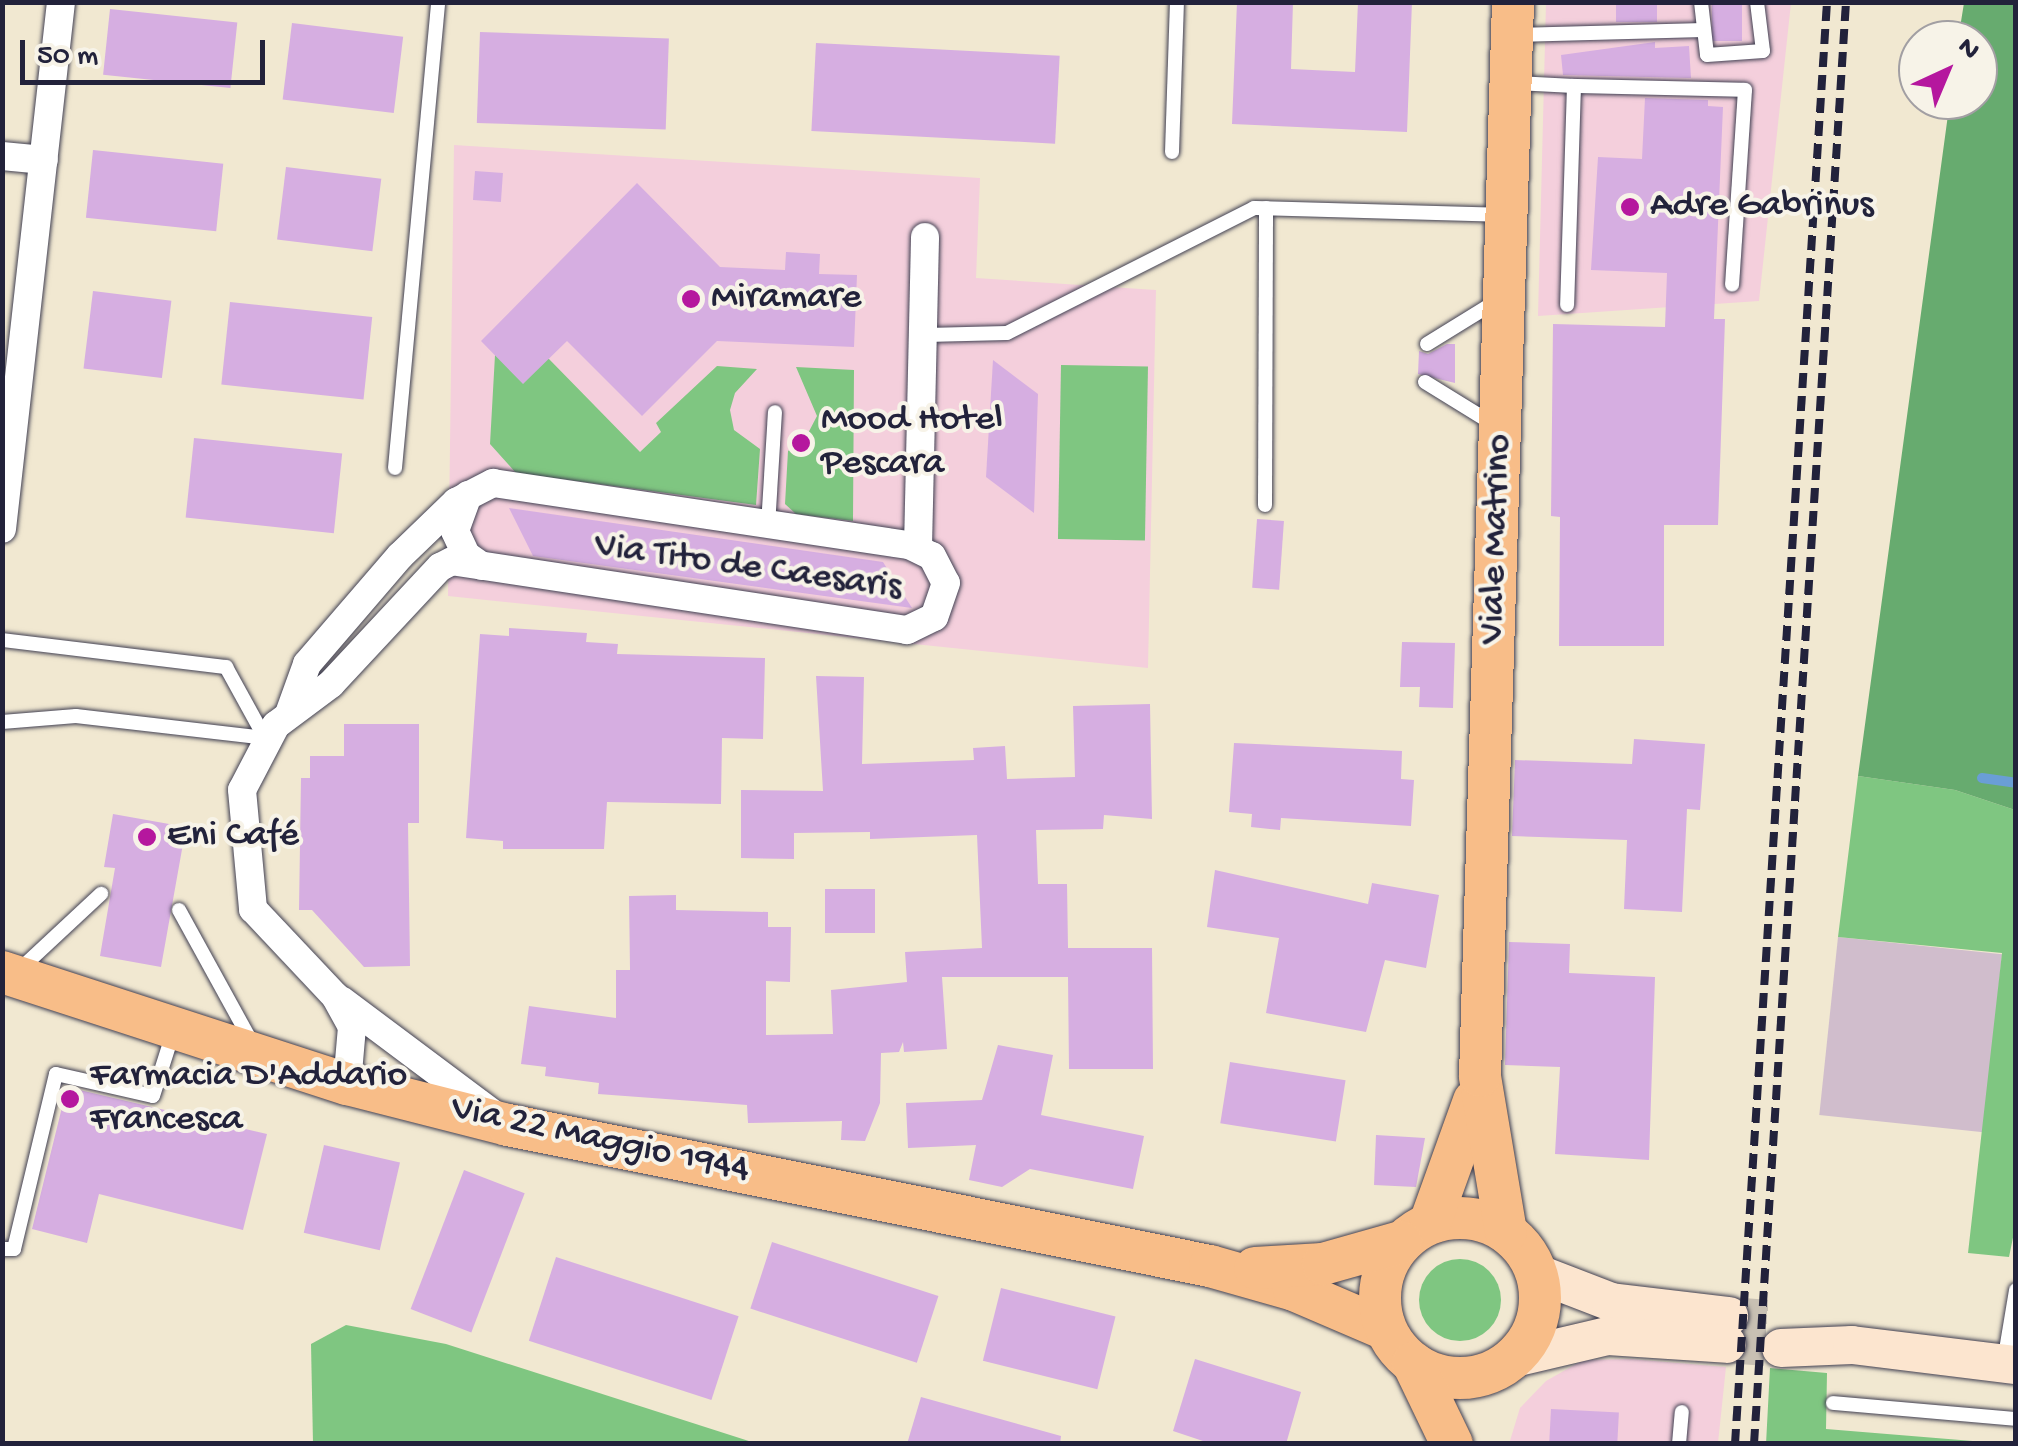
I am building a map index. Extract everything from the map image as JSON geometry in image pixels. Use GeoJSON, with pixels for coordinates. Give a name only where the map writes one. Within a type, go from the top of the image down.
{"type":"FeatureCollection","features":[{"type":"Feature","properties":{"kind":"main road","name":"Viale Matrino"},"geometry":{"type":"LineString","coordinates":[[1506,1232],[1480,1076],[1512,19]]}},
{"type":"Feature","properties":{"kind":"main road","name":"Via 22 Maggio 1944"},"geometry":{"type":"LineString","coordinates":[[6,983],[347,1084],[508,1125],[1210,1266],[1294,1290],[1385,1330]]}},
{"type":"Feature","properties":{"kind":"main road","name":"Viale Matrino"},"geometry":{"type":"LineString","coordinates":[[1415,1233],[1464,1143],[1480,1076]]}},
{"type":"Feature","properties":{"kind":"main road"},"geometry":{"type":"LineString","coordinates":[[1452,1444],[1413,1364],[1385,1330],[1380,1284],[1415,1233],[1482,1220],[1506,1232],[1536,1272],[1538,1319],[1502,1365],[1466,1444]]}},
{"type":"Feature","properties":{"kind":"main road","name":"Via 22 Maggio 1944"},"geometry":{"type":"LineString","coordinates":[[1210,1266],[1309,1266],[1415,1233]]}},
{"type":"Feature","properties":{"kind":"main road"},"geometry":{"type":"LineString","coordinates":[[1413,1364],[1450,1378],[1502,1365]]}},
{"type":"Feature","properties":{"kind":"street"},"geometry":{"type":"LineString","coordinates":[[2,529],[61,2]]}},
{"type":"Feature","properties":{"kind":"street"},"geometry":{"type":"LineString","coordinates":[[2,156],[44,160]]}},
{"type":"Feature","properties":{"kind":"street"},"geometry":{"type":"LineString","coordinates":[[918,547],[926,334],[924,237]]}},
{"type":"Feature","properties":{"kind":"street","name":"Via Tito de Caesaris"},"geometry":{"type":"LineString","coordinates":[[432,574],[452,561],[907,630],[934,617],[945,596],[938,562],[918,547],[503,484],[468,494]]}},
{"type":"Feature","properties":{"kind":"street"},"geometry":{"type":"LineString","coordinates":[[290,711],[307,664],[406,551],[468,494]]}},
{"type":"Feature","properties":{"kind":"street"},"geometry":{"type":"LineString","coordinates":[[468,494],[455,517],[458,544],[488,568]]}},
{"type":"Feature","properties":{"kind":"street"},"geometry":{"type":"LineString","coordinates":[[406,551],[428,554],[432,574],[331,684],[290,711],[265,738],[246,780],[240,812],[253,909],[336,996],[508,1125]]}},
{"type":"Feature","properties":{"kind":"street"},"geometry":{"type":"LineString","coordinates":[[336,996],[352,1027],[347,1084]]}},
{"type":"Feature","properties":{"kind":"street"},"geometry":{"type":"LineString","coordinates":[[1502,1365],[1608,1336],[1728,1330],[1610,1302],[1536,1272]]}},
{"type":"Feature","properties":{"kind":"street"},"geometry":{"type":"LineString","coordinates":[[1782,1334],[2010,1364]]}},
{"type":"Feature","properties":{"kind":"lane"},"geometry":{"type":"LineString","coordinates":[[395,468],[438,2]]}},
{"type":"Feature","properties":{"kind":"lane"},"geometry":{"type":"LineString","coordinates":[[1172,152],[1177,2]]}},
{"type":"Feature","properties":{"kind":"lane"},"geometry":{"type":"LineString","coordinates":[[1701,2],[1708,55],[1763,52],[1758,2]]}},
{"type":"Feature","properties":{"kind":"lane"},"geometry":{"type":"LineString","coordinates":[[1512,19],[1704,30]]}},
{"type":"Feature","properties":{"kind":"lane"},"geometry":{"type":"LineString","coordinates":[[1511,83],[1745,90],[1732,285]]}},
{"type":"Feature","properties":{"kind":"lane"},"geometry":{"type":"LineString","coordinates":[[1566,305],[1574,86]]}},
{"type":"Feature","properties":{"kind":"lane"},"geometry":{"type":"LineString","coordinates":[[926,334],[1007,333],[1254,208],[1507,215]]}},
{"type":"Feature","properties":{"kind":"lane"},"geometry":{"type":"LineString","coordinates":[[1265,506],[1266,208]]}},
{"type":"Feature","properties":{"kind":"lane"},"geometry":{"type":"LineString","coordinates":[[1427,344],[1447,338],[1504,296]]}},
{"type":"Feature","properties":{"kind":"lane"},"geometry":{"type":"LineString","coordinates":[[1426,382],[1448,390],[1500,429]]}},
{"type":"Feature","properties":{"kind":"lane"},"geometry":{"type":"LineString","coordinates":[[768,527],[775,412]]}},
{"type":"Feature","properties":{"kind":"lane"},"geometry":{"type":"LineString","coordinates":[[2,640],[226,667],[265,738]]}},
{"type":"Feature","properties":{"kind":"lane"},"geometry":{"type":"LineString","coordinates":[[2,722],[76,716],[265,738]]}},
{"type":"Feature","properties":{"kind":"lane"},"geometry":{"type":"LineString","coordinates":[[6,983],[100,894]]}},
{"type":"Feature","properties":{"kind":"lane"},"geometry":{"type":"LineString","coordinates":[[179,910],[260,1056]]}},
{"type":"Feature","properties":{"kind":"lane"},"geometry":{"type":"LineString","coordinates":[[2,1249],[14,1249],[56,1074],[154,1096],[174,1030]]}},
{"type":"Feature","properties":{"kind":"lane"},"geometry":{"type":"LineString","coordinates":[[2010,1364],[2016,1290]]}},
{"type":"Feature","properties":{"kind":"lane"},"geometry":{"type":"LineString","coordinates":[[1833,1403],[2016,1419]]}},
{"type":"Feature","properties":{"kind":"lane"},"geometry":{"type":"LineString","coordinates":[[1679,1444],[1682,1412]]}},
{"type":"Feature","properties":{"kind":"shaded area"},"geometry":{"type":"Polygon","coordinates":[[[1546,3],[1791,3],[1759,301],[1538,316],[1546,3]]]}},
{"type":"Feature","properties":{"kind":"shaded area","name":"Mood Hotel Pescara"},"geometry":{"type":"Polygon","coordinates":[[[454,145],[980,178],[976,278],[1156,290],[1148,668],[448,596],[454,145]]]}},
{"type":"Feature","properties":{"kind":"shaded area"},"geometry":{"type":"Polygon","coordinates":[[[1838,937],[2002,954],[1983,1132],[1819,1115],[1838,937]]]}},
{"type":"Feature","properties":{"kind":"shaded area"},"geometry":{"type":"Polygon","coordinates":[[[1631,1359],[1726,1367],[1718,1443],[1509,1444],[1520,1408],[1546,1381],[1583,1360],[1631,1359]]]}},
{"type":"Feature","properties":{"kind":"green space"},"geometry":{"type":"Polygon","coordinates":[[[1964,3],[2015,3],[2015,810],[1955,790],[1858,776],[1947,120],[1998,120],[1998,20],[1961,20],[1964,3]]]}},
{"type":"Feature","properties":{"kind":"green space"},"geometry":{"type":"Polygon","coordinates":[[[495,355],[549,359],[640,452],[661,432],[656,423],[717,366],[757,369],[735,393],[730,410],[734,430],[760,449],[756,505],[516,473],[490,444],[495,355]]]}},
{"type":"Feature","properties":{"kind":"green space"},"geometry":{"type":"Polygon","coordinates":[[[1061,365],[1148,367],[1145,540],[1058,539],[1061,365]]]}},
{"type":"Feature","properties":{"kind":"green space"},"geometry":{"type":"Polygon","coordinates":[[[796,367],[854,370],[853,521],[796,514],[785,504],[788,451],[805,439],[817,416],[796,367]]]}},
{"type":"Feature","properties":{"kind":"green space"},"geometry":{"type":"Polygon","coordinates":[[[1858,776],[1955,790],[2015,810],[2016,1223],[2009,1257],[1968,1253],[2002,953],[1838,937],[1858,776]]]}},
{"type":"Feature","properties":{"kind":"green space"},"geometry":{"type":"Polygon","coordinates":[[[1460,1259],[1476,1262],[1489,1271],[1498,1284],[1498,1316],[1489,1329],[1476,1338],[1460,1341],[1444,1338],[1431,1329],[1422,1316],[1419,1300],[1422,1284],[1431,1271],[1444,1262],[1460,1259]]]}},
{"type":"Feature","properties":{"kind":"green space"},"geometry":{"type":"Polygon","coordinates":[[[346,1325],[446,1344],[755,1443],[313,1443],[311,1344],[346,1325]]]}},
{"type":"Feature","properties":{"kind":"green space"},"geometry":{"type":"Polygon","coordinates":[[[1770,1368],[1827,1373],[1826,1429],[1997,1443],[1766,1444],[1770,1368]]]}},
{"type":"Feature","properties":{"kind":"building"},"geometry":{"type":"Polygon","coordinates":[[[1237,2],[1293,2],[1291,69],[1355,72],[1358,2],[1412,2],[1407,132],[1232,124],[1237,2]]]}},
{"type":"Feature","properties":{"kind":"building"},"geometry":{"type":"Polygon","coordinates":[[[1616,2],[1657,2],[1657,22],[1616,22],[1616,2]]]}},
{"type":"Feature","properties":{"kind":"building"},"geometry":{"type":"Polygon","coordinates":[[[1712,2],[1742,2],[1742,41],[1712,41],[1712,2]]]}},
{"type":"Feature","properties":{"kind":"building"},"geometry":{"type":"Polygon","coordinates":[[[110,9],[237,22],[230,88],[103,75],[110,9]]]}},
{"type":"Feature","properties":{"kind":"building"},"geometry":{"type":"Polygon","coordinates":[[[292,23],[403,37],[394,113],[283,99],[292,23]]]}},
{"type":"Feature","properties":{"kind":"building"},"geometry":{"type":"Polygon","coordinates":[[[480,32],[669,39],[666,130],[477,123],[480,32]]]}},
{"type":"Feature","properties":{"kind":"building"},"geometry":{"type":"Polygon","coordinates":[[[1655,42],[1655,48],[1689,46],[1691,78],[1563,75],[1561,55],[1655,42]]]}},
{"type":"Feature","properties":{"kind":"building"},"geometry":{"type":"Polygon","coordinates":[[[816,43],[1060,56],[1055,144],[811,131],[816,43]]]}},
{"type":"Feature","properties":{"kind":"building"},"geometry":{"type":"Polygon","coordinates":[[[1645,98],[1708,100],[1708,106],[1723,107],[1714,319],[1725,319],[1718,525],[1664,525],[1664,646],[1559,646],[1560,517],[1551,516],[1553,324],[1665,327],[1667,273],[1591,270],[1598,157],[1642,159],[1645,98]]]}},
{"type":"Feature","properties":{"kind":"building"},"geometry":{"type":"Polygon","coordinates":[[[93,150],[223,164],[216,231],[86,218],[93,150]]]}},
{"type":"Feature","properties":{"kind":"building"},"geometry":{"type":"Polygon","coordinates":[[[286,167],[381,179],[372,251],[277,239],[286,167]]]}},
{"type":"Feature","properties":{"kind":"building"},"geometry":{"type":"Polygon","coordinates":[[[475,171],[503,173],[501,202],[473,200],[475,171]]]}},
{"type":"Feature","properties":{"kind":"building","name":"Miramare"},"geometry":{"type":"Polygon","coordinates":[[[637,183],[720,267],[785,270],[786,252],[820,254],[819,274],[857,275],[854,347],[717,341],[642,416],[567,341],[523,384],[481,341],[637,183]]]}},
{"type":"Feature","properties":{"kind":"building"},"geometry":{"type":"Polygon","coordinates":[[[93,291],[171,301],[162,378],[83,368],[93,291]]]}},
{"type":"Feature","properties":{"kind":"building"},"geometry":{"type":"Polygon","coordinates":[[[230,302],[372,317],[364,399],[221,385],[230,302]]]}},
{"type":"Feature","properties":{"kind":"building"},"geometry":{"type":"Polygon","coordinates":[[[1455,344],[1455,383],[1418,374],[1419,351],[1428,354],[1455,344]]]}},
{"type":"Feature","properties":{"kind":"building"},"geometry":{"type":"Polygon","coordinates":[[[993,360],[1038,394],[1034,513],[986,477],[993,360]]]}},
{"type":"Feature","properties":{"kind":"building"},"geometry":{"type":"Polygon","coordinates":[[[194,438],[342,454],[334,533],[186,518],[194,438]]]}},
{"type":"Feature","properties":{"kind":"building"},"geometry":{"type":"Polygon","coordinates":[[[509,508],[883,562],[912,608],[533,556],[509,508]]]}},
{"type":"Feature","properties":{"kind":"building"},"geometry":{"type":"Polygon","coordinates":[[[1257,519],[1284,521],[1279,590],[1252,588],[1257,519]]]}},
{"type":"Feature","properties":{"kind":"building"},"geometry":{"type":"Polygon","coordinates":[[[509,628],[587,633],[586,642],[618,644],[617,654],[765,658],[763,739],[722,738],[721,804],[607,802],[604,849],[503,849],[503,841],[466,838],[480,634],[509,636],[509,628]]]}},
{"type":"Feature","properties":{"kind":"building"},"geometry":{"type":"Polygon","coordinates":[[[1402,642],[1455,643],[1453,708],[1419,707],[1420,687],[1400,687],[1402,642]]]}},
{"type":"Feature","properties":{"kind":"building"},"geometry":{"type":"Polygon","coordinates":[[[816,676],[864,677],[862,764],[974,760],[973,748],[1005,746],[1007,779],[1075,777],[1073,706],[1150,704],[1152,819],[1104,815],[1103,829],[1036,830],[1038,884],[1067,884],[1068,948],[1152,948],[1153,1069],[1069,1069],[1068,977],[942,977],[947,1049],[904,1052],[903,1042],[899,1052],[881,1053],[880,1103],[865,1141],[841,1140],[842,1121],[748,1123],[747,1105],[598,1094],[599,1083],[545,1076],[546,1067],[521,1064],[529,1006],[616,1018],[616,970],[630,970],[629,896],[676,895],[676,910],[768,912],[768,927],[791,927],[790,982],[766,981],[766,1035],[833,1034],[831,990],[907,982],[905,952],[982,948],[977,835],[870,839],[870,832],[794,833],[794,859],[741,858],[741,790],[823,791],[816,676]]]}},
{"type":"Feature","properties":{"kind":"building"},"geometry":{"type":"Polygon","coordinates":[[[344,724],[419,724],[419,823],[408,823],[410,966],[364,967],[312,910],[299,910],[301,778],[310,778],[310,756],[344,756],[344,724]]]}},
{"type":"Feature","properties":{"kind":"building"},"geometry":{"type":"Polygon","coordinates":[[[1634,739],[1705,744],[1700,810],[1687,809],[1682,912],[1624,909],[1627,840],[1512,836],[1515,760],[1632,764],[1634,739]]]}},
{"type":"Feature","properties":{"kind":"building"},"geometry":{"type":"Polygon","coordinates":[[[1234,743],[1402,751],[1401,779],[1414,780],[1411,826],[1281,818],[1280,830],[1251,827],[1252,814],[1229,812],[1234,743]]]}},
{"type":"Feature","properties":{"kind":"building"},"geometry":{"type":"Polygon","coordinates":[[[113,814],[186,827],[161,967],[100,956],[115,868],[104,867],[113,814]]]}},
{"type":"Feature","properties":{"kind":"building"},"geometry":{"type":"Polygon","coordinates":[[[1215,870],[1368,904],[1372,883],[1439,895],[1426,968],[1385,960],[1366,1032],[1266,1013],[1279,938],[1207,927],[1215,870]]]}},
{"type":"Feature","properties":{"kind":"building"},"geometry":{"type":"Polygon","coordinates":[[[825,889],[875,889],[875,933],[825,933],[825,889]]]}},
{"type":"Feature","properties":{"kind":"building"},"geometry":{"type":"Polygon","coordinates":[[[1509,942],[1570,944],[1569,973],[1655,977],[1649,1160],[1555,1154],[1560,1067],[1505,1065],[1509,942]]]}},
{"type":"Feature","properties":{"kind":"building"},"geometry":{"type":"Polygon","coordinates":[[[998,1045],[1053,1055],[1041,1115],[1144,1136],[1133,1189],[1030,1169],[1002,1187],[969,1180],[976,1145],[908,1148],[906,1103],[982,1100],[998,1045]]]}},
{"type":"Feature","properties":{"kind":"building"},"geometry":{"type":"Polygon","coordinates":[[[1230,1062],[1346,1080],[1336,1142],[1220,1123],[1230,1062]]]}},
{"type":"Feature","properties":{"kind":"building"},"geometry":{"type":"Polygon","coordinates":[[[67,1087],[267,1134],[243,1230],[99,1194],[87,1243],[32,1229],[67,1087]]]}},
{"type":"Feature","properties":{"kind":"building"},"geometry":{"type":"Polygon","coordinates":[[[1376,1135],[1425,1138],[1416,1187],[1374,1185],[1376,1135]]]}},
{"type":"Feature","properties":{"kind":"building"},"geometry":{"type":"Polygon","coordinates":[[[324,1145],[400,1163],[380,1250],[304,1233],[324,1145]]]}},
{"type":"Feature","properties":{"kind":"building"},"geometry":{"type":"Polygon","coordinates":[[[464,1170],[525,1193],[471,1332],[411,1309],[464,1170]]]}},
{"type":"Feature","properties":{"kind":"building"},"geometry":{"type":"Polygon","coordinates":[[[772,1242],[938,1296],[917,1363],[750,1309],[772,1242]]]}},
{"type":"Feature","properties":{"kind":"building"},"geometry":{"type":"Polygon","coordinates":[[[556,1257],[739,1316],[711,1400],[529,1341],[556,1257]]]}},
{"type":"Feature","properties":{"kind":"building"},"geometry":{"type":"Polygon","coordinates":[[[1001,1288],[1115,1317],[1097,1389],[983,1361],[1001,1288]]]}},
{"type":"Feature","properties":{"kind":"building"},"geometry":{"type":"Polygon","coordinates":[[[1195,1359],[1301,1392],[1286,1444],[1212,1444],[1173,1431],[1195,1359]]]}},
{"type":"Feature","properties":{"kind":"building"},"geometry":{"type":"Polygon","coordinates":[[[921,1397],[1061,1436],[1060,1444],[907,1444],[921,1397]]]}},
{"type":"Feature","properties":{"kind":"building"},"geometry":{"type":"Polygon","coordinates":[[[1551,1409],[1619,1413],[1617,1444],[1549,1444],[1551,1409]]]}},
{"type":"Feature","properties":{"kind":"waterway"},"geometry":{"type":"LineString","coordinates":[[1982,778],[2016,783]]}},
{"type":"Feature","properties":{"kind":"tunnel"},"geometry":{"type":"LineString","coordinates":[[1729,1316],[1783,1320]]}},
{"type":"Feature","properties":{"kind":"tunnel"},"geometry":{"type":"LineString","coordinates":[[1727,1344],[1781,1348]]}},
{"type":"Feature","properties":{"kind":"railway"},"geometry":{"type":"LineString","coordinates":[[1735,1444],[1827,2]]}},
{"type":"Feature","properties":{"kind":"railway"},"geometry":{"type":"LineString","coordinates":[[1754,1444],[1846,2]]}},
{"type":"Feature","properties":{"kind":"place","name":"Adre Gabrinus"},"geometry":{"type":"Point","coordinates":[1630,207]}},
{"type":"Feature","properties":{"kind":"place","name":"Miramare"},"geometry":{"type":"Point","coordinates":[691,299]}},
{"type":"Feature","properties":{"kind":"place","name":"Mood Hotel Pescara"},"geometry":{"type":"Point","coordinates":[801,443]}},
{"type":"Feature","properties":{"kind":"place","name":"Eni Café"},"geometry":{"type":"Point","coordinates":[147,837]}},
{"type":"Feature","properties":{"kind":"place","name":"Farmacia D'Addario Francesca"},"geometry":{"type":"Point","coordinates":[70,1099]}}]}
